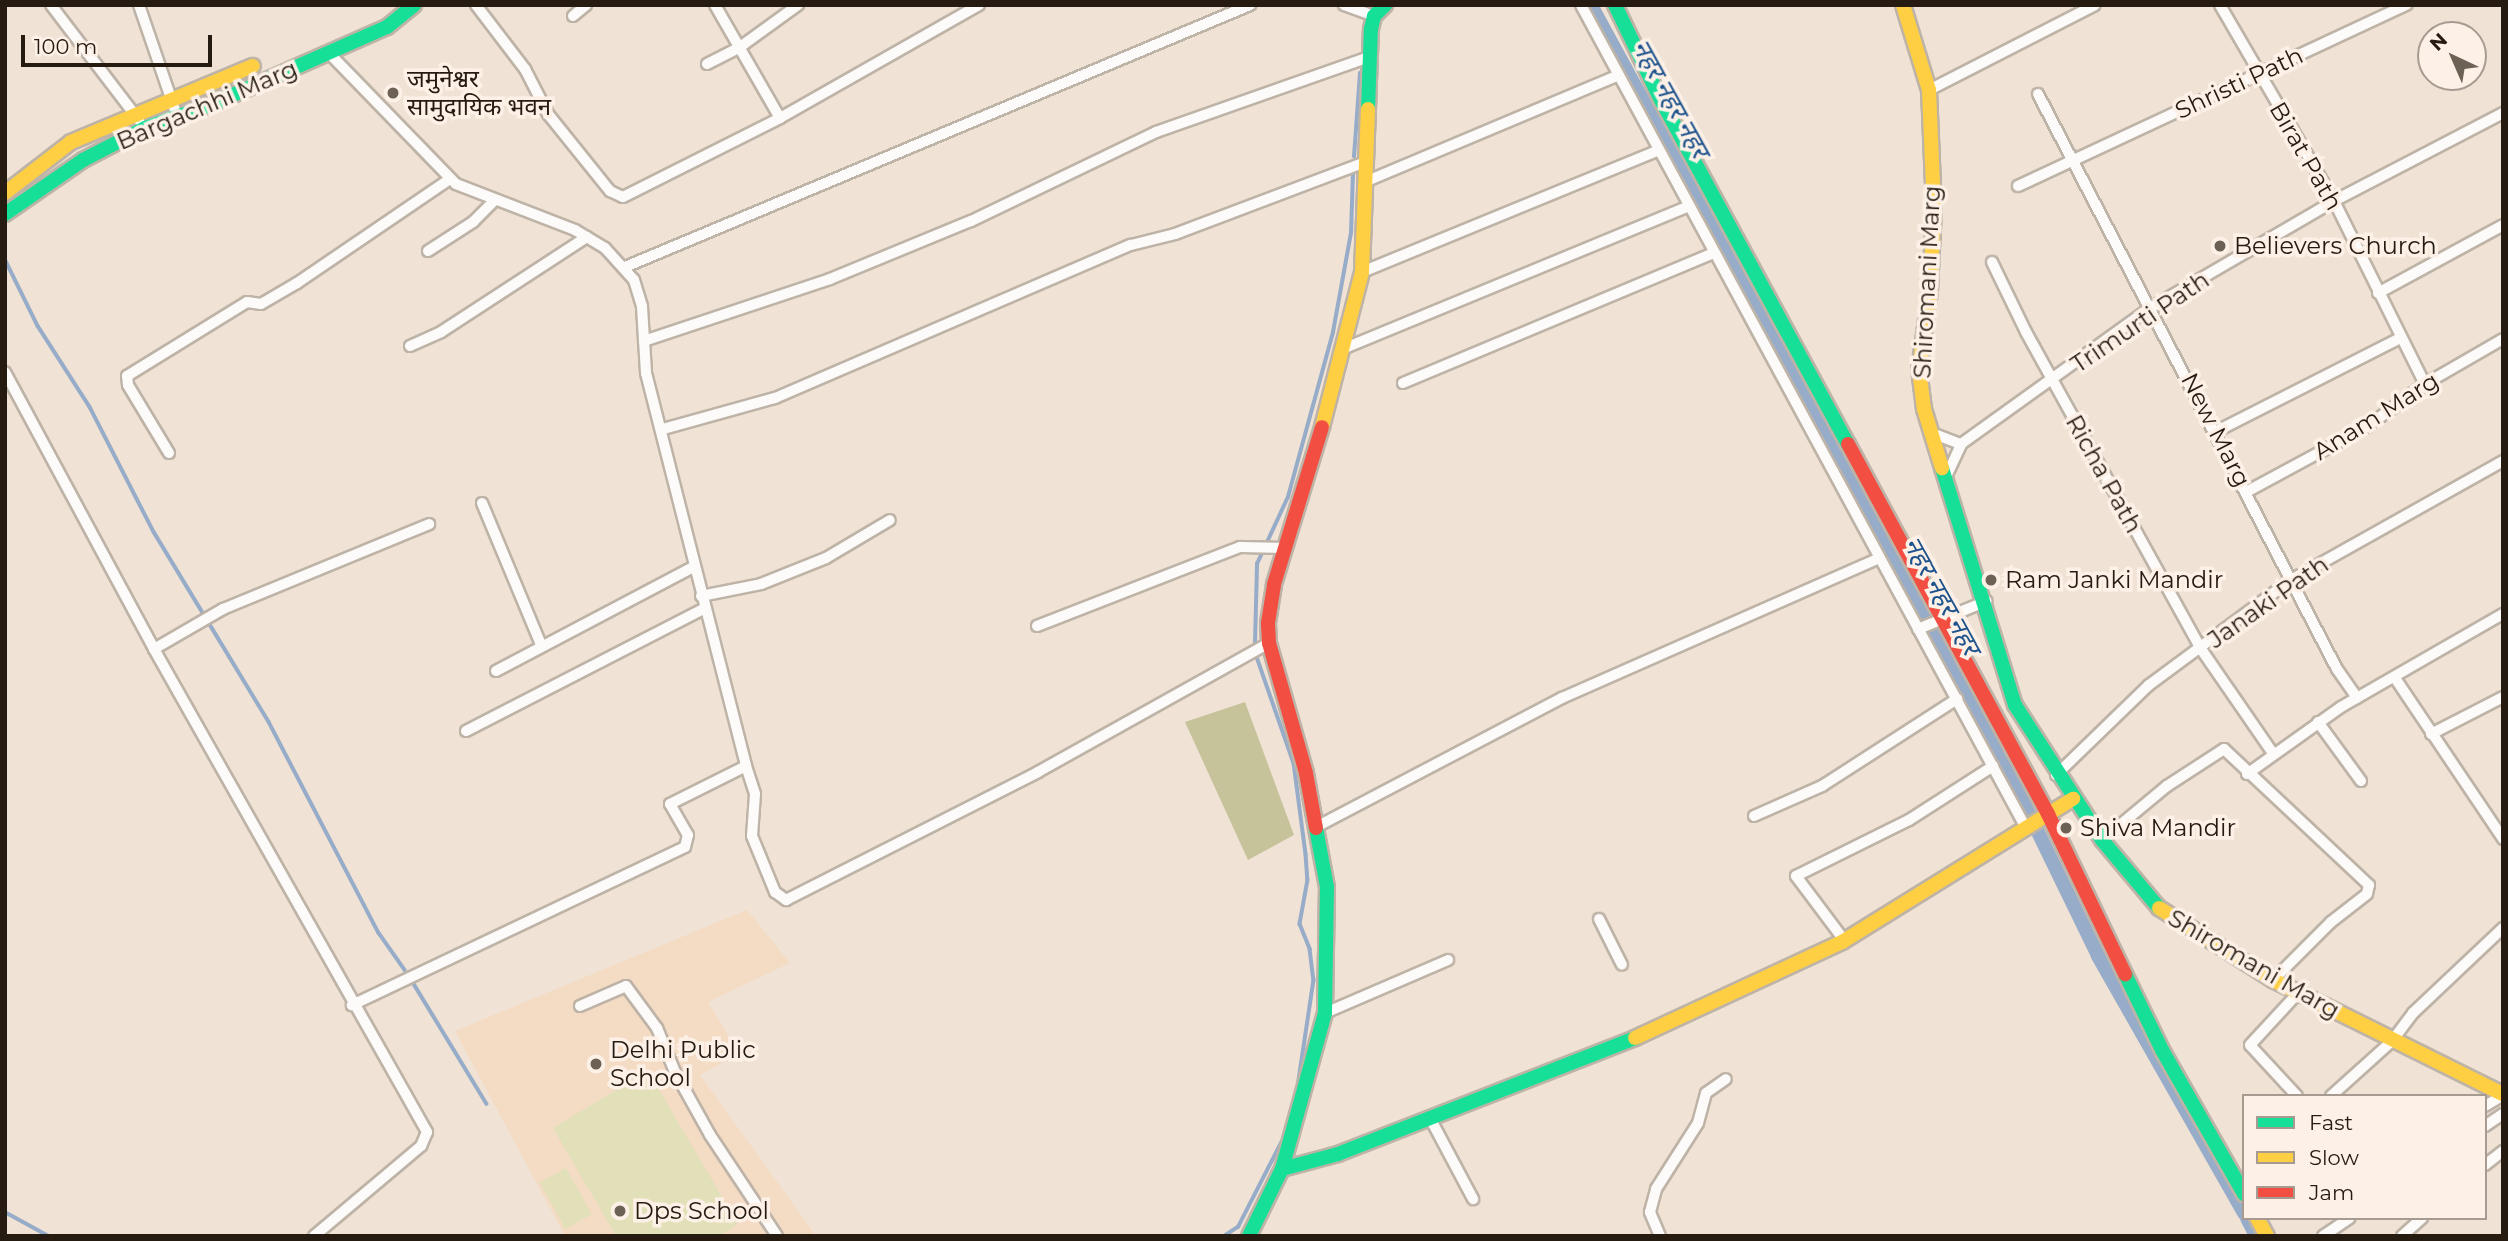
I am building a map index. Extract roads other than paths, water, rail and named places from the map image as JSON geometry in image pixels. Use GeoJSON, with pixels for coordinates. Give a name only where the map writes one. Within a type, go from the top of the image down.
{"type":"FeatureCollection","features":[{"type":"Feature","properties":{"kind":"street"},"geometry":{"type":"LineString","coordinates":[[51,5],[145,128]]}},
{"type":"Feature","properties":{"kind":"street"},"geometry":{"type":"LineString","coordinates":[[139,5],[177,116]]}},
{"type":"Feature","properties":{"kind":"street","name":"Bargachhi Marg"},"geometry":{"type":"LineString","coordinates":[[5,214],[83,160],[145,128],[387,27],[414,5]]}},
{"type":"Feature","properties":{"kind":"street"},"geometry":{"type":"LineString","coordinates":[[475,5],[525,69],[548,114],[610,191],[623,197],[780,118],[979,5]]}},
{"type":"Feature","properties":{"kind":"street"},"geometry":{"type":"LineString","coordinates":[[573,16],[586,5]]}},
{"type":"Feature","properties":{"kind":"street"},"geometry":{"type":"LineString","coordinates":[[715,5],[780,118]]}},
{"type":"Feature","properties":{"kind":"street"},"geometry":{"type":"LineString","coordinates":[[625,267],[1250,5]]}},
{"type":"Feature","properties":{"kind":"street"},"geometry":{"type":"LineString","coordinates":[[1344,5],[1374,16]]}},
{"type":"Feature","properties":{"kind":"street"},"geometry":{"type":"LineString","coordinates":[[1250,1236],[1282,1169],[1325,1013],[1327,887],[1306,773],[1269,643],[1274,584],[1345,348],[1362,272],[1374,16],[1385,5]]}},
{"type":"Feature","properties":{"kind":"street"},"geometry":{"type":"LineString","coordinates":[[1581,5],[1993,766],[2036,822]]}},
{"type":"Feature","properties":{"kind":"street"},"geometry":{"type":"LineString","coordinates":[[1615,5],[1661,100],[1942,620],[2036,822],[2242,1191]]}},
{"type":"Feature","properties":{"kind":"street","name":"Shiromani Marg"},"geometry":{"type":"LineString","coordinates":[[1903,5],[1929,90],[1934,209],[1930,292],[1919,369],[1929,432],[1987,601],[2015,705],[2056,775],[2102,840],[2159,908],[2191,932],[2273,980],[2503,1095]]}},
{"type":"Feature","properties":{"kind":"street"},"geometry":{"type":"LineString","coordinates":[[1929,90],[2095,5]]}},
{"type":"Feature","properties":{"kind":"street","name":"Birat Path"},"geometry":{"type":"LineString","coordinates":[[2220,5],[2258,75],[2334,201],[2400,338],[2426,384]]}},
{"type":"Feature","properties":{"kind":"street","name":"Shristi Path"},"geometry":{"type":"LineString","coordinates":[[2072,162],[2407,5]]}},
{"type":"Feature","properties":{"kind":"street"},"geometry":{"type":"LineString","coordinates":[[708,64],[740,47],[796,6]]}},
{"type":"Feature","properties":{"kind":"street"},"geometry":{"type":"LineString","coordinates":[[329,53],[450,179],[587,237],[625,267],[640,295],[646,373],[663,429],[693,566],[755,794],[752,836],[775,892],[786,900],[1038,772],[1269,643]]}},
{"type":"Feature","properties":{"kind":"street"},"geometry":{"type":"LineString","coordinates":[[644,341],[830,279],[971,221],[1156,132],[1372,56]]}},
{"type":"Feature","properties":{"kind":"street"},"geometry":{"type":"LineString","coordinates":[[5,193],[71,142],[133,113],[253,66]]}},
{"type":"Feature","properties":{"kind":"street"},"geometry":{"type":"LineString","coordinates":[[1367,181],[1619,75]]}},
{"type":"Feature","properties":{"kind":"street","name":"New Marg"},"geometry":{"type":"LineString","coordinates":[[2038,94],[2217,431],[2291,580],[2357,698]]}},
{"type":"Feature","properties":{"kind":"street","name":"Trimurti Path"},"geometry":{"type":"LineString","coordinates":[[1961,444],[2053,381],[2152,307],[2334,201],[2503,113]]}},
{"type":"Feature","properties":{"kind":"street"},"geometry":{"type":"LineString","coordinates":[[1362,272],[1659,150]]}},
{"type":"Feature","properties":{"kind":"street"},"geometry":{"type":"LineString","coordinates":[[663,429],[775,398],[1131,245],[1175,234],[1368,161]]}},
{"type":"Feature","properties":{"kind":"street"},"geometry":{"type":"LineString","coordinates":[[2018,186],[2072,162]]}},
{"type":"Feature","properties":{"kind":"street"},"geometry":{"type":"LineString","coordinates":[[169,453],[128,385],[127,376],[247,302],[261,304],[297,283],[450,179]]}},
{"type":"Feature","properties":{"kind":"street"},"geometry":{"type":"LineString","coordinates":[[428,251],[473,222],[495,200]]}},
{"type":"Feature","properties":{"kind":"street"},"geometry":{"type":"LineString","coordinates":[[1345,348],[1689,206]]}},
{"type":"Feature","properties":{"kind":"street"},"geometry":{"type":"LineString","coordinates":[[2378,293],[2503,225]]}},
{"type":"Feature","properties":{"kind":"street"},"geometry":{"type":"LineString","coordinates":[[410,346],[441,332],[587,237]]}},
{"type":"Feature","properties":{"kind":"street"},"geometry":{"type":"LineString","coordinates":[[1403,383],[1714,253]]}},
{"type":"Feature","properties":{"kind":"street","name":"Richa Path"},"geometry":{"type":"LineString","coordinates":[[1992,262],[2053,381],[2201,649],[2272,752]]}},
{"type":"Feature","properties":{"kind":"street"},"geometry":{"type":"LineString","coordinates":[[2217,431],[2400,338]]}},
{"type":"Feature","properties":{"kind":"street","name":"Anam Marg"},"geometry":{"type":"LineString","coordinates":[[2248,491],[2368,426],[2426,384],[2503,339]]}},
{"type":"Feature","properties":{"kind":"street"},"geometry":{"type":"LineString","coordinates":[[5,372],[154,649],[352,1004],[427,1132],[426,1139],[314,1236]]}},
{"type":"Feature","properties":{"kind":"street"},"geometry":{"type":"LineString","coordinates":[[1929,432],[1961,444],[1945,479]]}},
{"type":"Feature","properties":{"kind":"street","name":"Janaki Path"},"geometry":{"type":"LineString","coordinates":[[2056,775],[2149,685],[2291,580],[2503,461]]}},
{"type":"Feature","properties":{"kind":"street"},"geometry":{"type":"LineString","coordinates":[[482,503],[541,645]]}},
{"type":"Feature","properties":{"kind":"street"},"geometry":{"type":"LineString","coordinates":[[466,731],[703,602],[761,584],[815,562],[890,520]]}},
{"type":"Feature","properties":{"kind":"street"},"geometry":{"type":"LineString","coordinates":[[154,649],[223,609],[429,524]]}},
{"type":"Feature","properties":{"kind":"street"},"geometry":{"type":"LineString","coordinates":[[1037,626],[1240,547],[1286,548]]}},
{"type":"Feature","properties":{"kind":"street"},"geometry":{"type":"LineString","coordinates":[[1316,827],[1562,698],[1880,558]]}},
{"type":"Feature","properties":{"kind":"street"},"geometry":{"type":"LineString","coordinates":[[496,671],[693,566]]}},
{"type":"Feature","properties":{"kind":"street"},"geometry":{"type":"LineString","coordinates":[[1918,629],[1987,601]]}},
{"type":"Feature","properties":{"kind":"street"},"geometry":{"type":"LineString","coordinates":[[2247,774],[2272,752],[2318,722],[2503,614]]}},
{"type":"Feature","properties":{"kind":"street"},"geometry":{"type":"LineString","coordinates":[[2395,678],[2501,833]]}},
{"type":"Feature","properties":{"kind":"street"},"geometry":{"type":"LineString","coordinates":[[2431,734],[2503,697]]}},
{"type":"Feature","properties":{"kind":"street"},"geometry":{"type":"LineString","coordinates":[[1754,816],[1822,786],[1957,699]]}},
{"type":"Feature","properties":{"kind":"street"},"geometry":{"type":"LineString","coordinates":[[2318,722],[2361,781]]}},
{"type":"Feature","properties":{"kind":"street"},"geometry":{"type":"LineString","coordinates":[[2102,840],[2167,786],[2224,749],[2370,890],[2273,980]]}},
{"type":"Feature","properties":{"kind":"street"},"geometry":{"type":"LineString","coordinates":[[352,1004],[685,847],[688,835],[670,804],[746,766]]}},
{"type":"Feature","properties":{"kind":"street"},"geometry":{"type":"LineString","coordinates":[[1844,940],[1796,876],[1909,820],[1993,766]]}},
{"type":"Feature","properties":{"kind":"street"},"geometry":{"type":"LineString","coordinates":[[1282,1169],[1318,1161],[1682,1020],[1844,940],[2073,799]]}},
{"type":"Feature","properties":{"kind":"street"},"geometry":{"type":"LineString","coordinates":[[1599,919],[1622,965]]}},
{"type":"Feature","properties":{"kind":"street"},"geometry":{"type":"LineString","coordinates":[[2333,1094],[2392,1041],[2413,1013],[2503,928]]}},
{"type":"Feature","properties":{"kind":"street"},"geometry":{"type":"LineString","coordinates":[[1325,1013],[1448,960]]}},
{"type":"Feature","properties":{"kind":"street"},"geometry":{"type":"LineString","coordinates":[[580,1006],[626,986],[657,1028],[674,1072],[710,1135],[777,1236]]}},
{"type":"Feature","properties":{"kind":"street"},"geometry":{"type":"LineString","coordinates":[[2295,1094],[2250,1045],[2298,993]]}},
{"type":"Feature","properties":{"kind":"street"},"geometry":{"type":"LineString","coordinates":[[1660,1236],[1650,1212],[1656,1189],[1698,1123],[1706,1093],[1726,1079]]}},
{"type":"Feature","properties":{"kind":"street"},"geometry":{"type":"LineString","coordinates":[[2487,1105],[2503,1095]]}},
{"type":"Feature","properties":{"kind":"street"},"geometry":{"type":"LineString","coordinates":[[2487,1125],[2503,1114]]}},
{"type":"Feature","properties":{"kind":"street"},"geometry":{"type":"LineString","coordinates":[[1430,1118],[1473,1199]]}},
{"type":"Feature","properties":{"kind":"street"},"geometry":{"type":"LineString","coordinates":[[2487,1164],[2503,1151]]}},
{"type":"Feature","properties":{"kind":"street"},"geometry":{"type":"LineString","coordinates":[[2259,1220],[2267,1236]]}},
{"type":"Feature","properties":{"kind":"street"},"geometry":{"type":"LineString","coordinates":[[2323,1236],[2347,1220]]}},
{"type":"Feature","properties":{"kind":"street"},"geometry":{"type":"LineString","coordinates":[[2402,1236],[2421,1220]]}},
{"type":"Feature","properties":{"kind":"waterway","name":"नहर नहर नहर"},"geometry":{"type":"LineString","coordinates":[[1591,5],[2004,762],[2098,956],[2242,1209]]}},
{"type":"Feature","properties":{"kind":"waterway"},"geometry":{"type":"LineString","coordinates":[[1354,157],[1360,73]]}},
{"type":"Feature","properties":{"kind":"waterway"},"geometry":{"type":"LineString","coordinates":[[1255,643],[1257,564],[1288,497],[1333,332],[1351,233],[1353,173]]}},
{"type":"Feature","properties":{"kind":"waterway"},"geometry":{"type":"LineString","coordinates":[[5,259],[38,326],[90,407],[154,532],[269,722],[379,933],[405,970]]}},
{"type":"Feature","properties":{"kind":"waterway"},"geometry":{"type":"LineString","coordinates":[[1257,657],[1294,763],[1306,854],[1308,880],[1300,924],[1310,949],[1314,980],[1298,1087]]}},
{"type":"Feature","properties":{"kind":"waterway"},"geometry":{"type":"LineString","coordinates":[[414,984],[487,1104]]}},
{"type":"Feature","properties":{"kind":"waterway"},"geometry":{"type":"LineString","coordinates":[[1224,1236],[1238,1227],[1285,1135]]}},
{"type":"Feature","properties":{"kind":"waterway"},"geometry":{"type":"LineString","coordinates":[[5,1212],[49,1236]]}},
{"type":"Feature","properties":{"kind":"waterway","name":"नहर नहर नहर"},"geometry":{"type":"LineString","coordinates":[[2248,1220],[2256,1236]]}},
{"type":"Feature","properties":{"kind":"place","name":"जमुनेश्वर सामुदायिक भवन"},"geometry":{"type":"Point","coordinates":[393,93]}},
{"type":"Feature","properties":{"kind":"place","name":"Believers Church"},"geometry":{"type":"Point","coordinates":[2220,246]}},
{"type":"Feature","properties":{"kind":"place","name":"Ram Janki Mandir"},"geometry":{"type":"Point","coordinates":[1991,580]}},
{"type":"Feature","properties":{"kind":"place","name":"Shiva Mandir"},"geometry":{"type":"Point","coordinates":[2066,828]}},
{"type":"Feature","properties":{"kind":"place","name":"Delhi Public School"},"geometry":{"type":"Point","coordinates":[596,1064]}},
{"type":"Feature","properties":{"kind":"place","name":"Dps School"},"geometry":{"type":"Point","coordinates":[620,1211]}}]}
